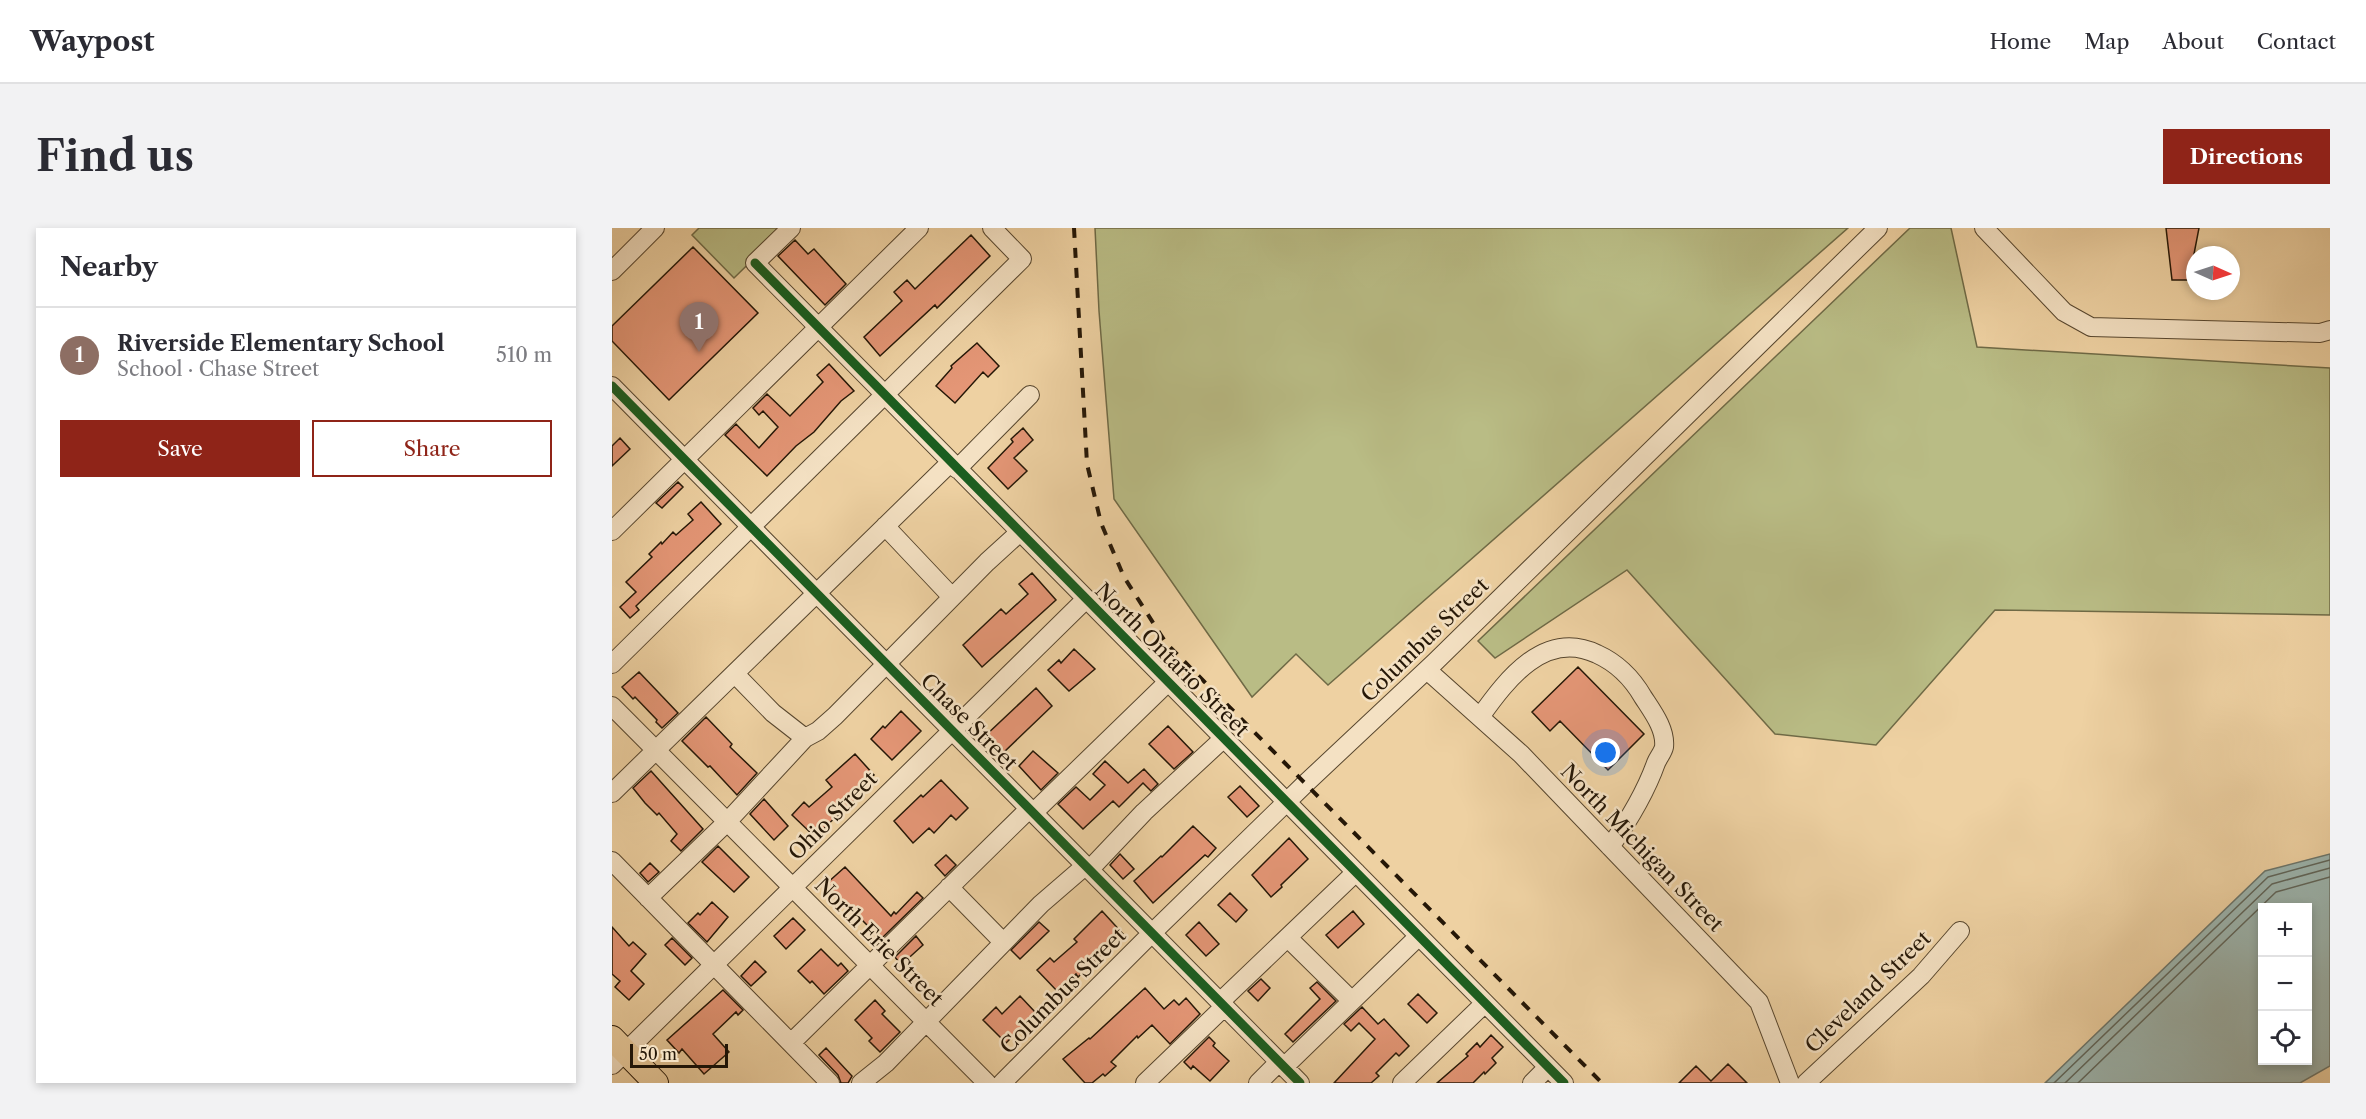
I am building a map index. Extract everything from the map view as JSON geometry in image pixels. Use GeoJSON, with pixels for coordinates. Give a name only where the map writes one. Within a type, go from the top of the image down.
{"type":"FeatureCollection","features":[{"type":"Feature","properties":{"kind":"main road"},"geometry":{"type":"LineString","coordinates":[[616,1052],[656,1083]]}},
{"type":"Feature","properties":{"kind":"street"},"geometry":{"type":"LineString","coordinates":[[612,271],[655,228]]}},
{"type":"Feature","properties":{"kind":"street","name":"North Ontario Street"},"geometry":{"type":"LineString","coordinates":[[791,228],[755,263],[1564,1083]]}},
{"type":"Feature","properties":{"kind":"street"},"geometry":{"type":"LineString","coordinates":[[612,531],[920,228]]}},
{"type":"Feature","properties":{"kind":"street"},"geometry":{"type":"LineString","coordinates":[[612,664],[1022,259],[992,228]]}},
{"type":"Feature","properties":{"kind":"street","name":"Columbus Street"},"geometry":{"type":"LineString","coordinates":[[1002,1083],[1152,933],[1427,670],[1878,228]]}},
{"type":"Feature","properties":{"kind":"street"},"geometry":{"type":"LineString","coordinates":[[1984,228],[2064,312],[2091,327],[2320,333],[2330,330]]}},
{"type":"Feature","properties":{"kind":"street","name":"Chase Street"},"geometry":{"type":"LineString","coordinates":[[614,393],[685,460],[1300,1083]]}},
{"type":"Feature","properties":{"kind":"street"},"geometry":{"type":"LineString","coordinates":[[612,794],[885,526],[1030,395]]}},
{"type":"Feature","properties":{"kind":"street"},"geometry":{"type":"LineString","coordinates":[[885,526],[952,597]]}},
{"type":"Feature","properties":{"kind":"street"},"geometry":{"type":"LineString","coordinates":[[648,898],[728,822],[806,738],[835,716],[987,562],[1020,532]]}},
{"type":"Feature","properties":{"kind":"street","name":"Ohio Street"},"geometry":{"type":"LineString","coordinates":[[616,1052],[714,965],[1086,599]]}},
{"type":"Feature","properties":{"kind":"street"},"geometry":{"type":"LineString","coordinates":[[1480,717],[1500,688],[1522,667],[1547,651],[1567,645],[1584,648],[1606,658],[1627,674],[1662,727],[1664,747],[1635,810],[1610,847]]}},
{"type":"Feature","properties":{"kind":"street","name":"North Michigan Street"},"geometry":{"type":"LineString","coordinates":[[1427,670],[1521,754],[1759,1002],[1790,1083]]}},
{"type":"Feature","properties":{"kind":"street"},"geometry":{"type":"LineString","coordinates":[[735,674],[774,713],[806,738]]}},
{"type":"Feature","properties":{"kind":"street"},"geometry":{"type":"LineString","coordinates":[[791,1043],[950,887],[1168,682]]}},
{"type":"Feature","properties":{"kind":"street","name":"North Erie Street"},"geometry":{"type":"LineString","coordinates":[[612,706],[987,1083]]}},
{"type":"Feature","properties":{"kind":"street"},"geometry":{"type":"LineString","coordinates":[[861,1083],[886,1062],[1054,892],[1087,868],[1224,738]]}},
{"type":"Feature","properties":{"kind":"street"},"geometry":{"type":"LineString","coordinates":[[612,861],[830,1083]]}},
{"type":"Feature","properties":{"kind":"street"},"geometry":{"type":"LineString","coordinates":[[1145,1083],[1356,872]]}},
{"type":"Feature","properties":{"kind":"street"},"geometry":{"type":"LineString","coordinates":[[950,887],[1004,942]]}},
{"type":"Feature","properties":{"kind":"street","name":"Cleveland Street"},"geometry":{"type":"LineString","coordinates":[[1806,1083],[1921,976],[1960,931]]}},
{"type":"Feature","properties":{"kind":"street"},"geometry":{"type":"LineString","coordinates":[[1258,1083],[1282,1065],[1419,936]]}},
{"type":"Feature","properties":{"kind":"street"},"geometry":{"type":"LineString","coordinates":[[1288,938],[1352,1001]]}},
{"type":"Feature","properties":{"kind":"street"},"geometry":{"type":"LineString","coordinates":[[1402,1083],[1485,1003]]}},
{"type":"Feature","properties":{"kind":"street"},"geometry":{"type":"LineString","coordinates":[[1532,1083],[1548,1067]]}},
{"type":"Feature","properties":{"kind":"green space"},"geometry":{"type":"Polygon","coordinates":[[[699,228],[785,228],[734,278],[692,235],[699,228]]]}},
{"type":"Feature","properties":{"kind":"green space"},"geometry":{"type":"Polygon","coordinates":[[[1095,228],[1848,228],[1328,685],[1296,654],[1252,697],[1114,499],[1099,311],[1095,228]]]}},
{"type":"Feature","properties":{"kind":"green space"},"geometry":{"type":"Polygon","coordinates":[[[1910,228],[1951,228],[1977,347],[2330,368],[2330,615],[1995,610],[1876,745],[1775,734],[1627,570],[1495,658],[1478,641],[1910,228]]]}},
{"type":"Feature","properties":{"kind":"water"},"geometry":{"type":"Polygon","coordinates":[[[2330,854],[2330,1066],[2300,1083],[2045,1083],[2265,871],[2330,854]]]}},
{"type":"Feature","properties":{"kind":"building"},"geometry":{"type":"Polygon","coordinates":[[[2166,228],[2199,228],[2196,246],[2186,246],[2186,280],[2172,280],[2166,228]]]}},
{"type":"Feature","properties":{"kind":"building"},"geometry":{"type":"Polygon","coordinates":[[[971,235],[990,256],[937,308],[935,305],[880,356],[864,337],[902,301],[894,292],[907,280],[915,289],[971,235]]]}},
{"type":"Feature","properties":{"kind":"building"},"geometry":{"type":"Polygon","coordinates":[[[795,240],[808,254],[814,249],[846,284],[825,305],[778,256],[795,240]]]}},
{"type":"Feature","properties":{"kind":"building"},"geometry":{"type":"Polygon","coordinates":[[[693,247],[758,313],[669,400],[612,341],[612,326],[693,247]]]}},
{"type":"Feature","properties":{"kind":"building"},"geometry":{"type":"Polygon","coordinates":[[[977,343],[999,366],[988,377],[983,372],[955,403],[936,386],[952,368],[951,366],[977,343]]]}},
{"type":"Feature","properties":{"kind":"building"},"geometry":{"type":"Polygon","coordinates":[[[829,364],[854,391],[841,401],[814,432],[796,446],[767,476],[725,435],[736,424],[759,448],[778,427],[763,411],[759,415],[753,408],[767,394],[790,416],[823,382],[817,375],[829,364]]]}},
{"type":"Feature","properties":{"kind":"building"},"geometry":{"type":"Polygon","coordinates":[[[1023,428],[1033,440],[1014,458],[1027,471],[1008,489],[988,468],[1023,428]]]}},
{"type":"Feature","properties":{"kind":"building"},"geometry":{"type":"Polygon","coordinates":[[[620,438],[630,449],[612,466],[612,446],[620,438]]]}},
{"type":"Feature","properties":{"kind":"building"},"geometry":{"type":"Polygon","coordinates":[[[678,482],[683,487],[662,508],[656,503],[678,482]]]}},
{"type":"Feature","properties":{"kind":"building"},"geometry":{"type":"Polygon","coordinates":[[[701,502],[721,524],[636,606],[639,610],[630,618],[620,607],[636,592],[626,582],[652,557],[649,554],[661,542],[662,544],[673,532],[676,535],[693,520],[688,514],[701,502]]]}},
{"type":"Feature","properties":{"kind":"building"},"geometry":{"type":"Polygon","coordinates":[[[1032,573],[1056,600],[982,667],[963,645],[1001,609],[1006,614],[1028,594],[1019,584],[1032,573]]]}},
{"type":"Feature","properties":{"kind":"building"},"geometry":{"type":"Polygon","coordinates":[[[1074,649],[1095,669],[1069,691],[1048,670],[1059,660],[1061,663],[1074,649]]]}},
{"type":"Feature","properties":{"kind":"building"},"geometry":{"type":"Polygon","coordinates":[[[1578,667],[1644,734],[1608,770],[1560,721],[1550,731],[1532,712],[1578,667]]]}},
{"type":"Feature","properties":{"kind":"building"},"geometry":{"type":"Polygon","coordinates":[[[639,672],[678,713],[662,728],[635,697],[633,699],[622,687],[639,672]]]}},
{"type":"Feature","properties":{"kind":"building"},"geometry":{"type":"Polygon","coordinates":[[[1036,688],[1052,706],[1002,754],[984,737],[1036,688]]]}},
{"type":"Feature","properties":{"kind":"building"},"geometry":{"type":"Polygon","coordinates":[[[901,711],[921,731],[892,760],[871,739],[901,711]]]}},
{"type":"Feature","properties":{"kind":"building"},"geometry":{"type":"Polygon","coordinates":[[[706,717],[732,744],[730,747],[757,773],[737,795],[682,741],[706,717]]]}},
{"type":"Feature","properties":{"kind":"building"},"geometry":{"type":"Polygon","coordinates":[[[1168,726],[1193,752],[1174,769],[1149,744],[1168,726]]]}},
{"type":"Feature","properties":{"kind":"building"},"geometry":{"type":"Polygon","coordinates":[[[1033,751],[1058,773],[1041,790],[1019,766],[1033,751]]]}},
{"type":"Feature","properties":{"kind":"building"},"geometry":{"type":"Polygon","coordinates":[[[855,754],[874,775],[857,791],[861,795],[816,838],[792,815],[804,802],[809,807],[832,787],[826,780],[855,754]]]}},
{"type":"Feature","properties":{"kind":"building"},"geometry":{"type":"Polygon","coordinates":[[[1105,761],[1128,783],[1144,769],[1158,784],[1151,791],[1143,783],[1119,807],[1113,801],[1083,829],[1058,804],[1076,787],[1090,800],[1105,785],[1093,774],[1105,761]]]}},
{"type":"Feature","properties":{"kind":"building"},"geometry":{"type":"Polygon","coordinates":[[[651,771],[703,829],[681,851],[671,841],[677,834],[633,788],[651,771]]]}},
{"type":"Feature","properties":{"kind":"building"},"geometry":{"type":"Polygon","coordinates":[[[941,780],[968,808],[956,820],[951,815],[934,833],[929,828],[913,843],[894,821],[921,795],[923,797],[941,780]]]}},
{"type":"Feature","properties":{"kind":"building"},"geometry":{"type":"Polygon","coordinates":[[[1240,786],[1259,806],[1247,817],[1228,797],[1240,786]]]}},
{"type":"Feature","properties":{"kind":"building"},"geometry":{"type":"Polygon","coordinates":[[[764,799],[788,826],[774,840],[750,814],[764,799]]]}},
{"type":"Feature","properties":{"kind":"building"},"geometry":{"type":"Polygon","coordinates":[[[1193,826],[1216,848],[1208,857],[1205,855],[1153,903],[1134,881],[1193,826]]]}},
{"type":"Feature","properties":{"kind":"building"},"geometry":{"type":"Polygon","coordinates":[[[1289,838],[1308,859],[1271,897],[1252,875],[1289,838]]]}},
{"type":"Feature","properties":{"kind":"building"},"geometry":{"type":"Polygon","coordinates":[[[718,846],[749,877],[734,892],[702,862],[718,846]]]}},
{"type":"Feature","properties":{"kind":"building"},"geometry":{"type":"Polygon","coordinates":[[[1120,854],[1134,869],[1123,879],[1110,865],[1120,854]]]}},
{"type":"Feature","properties":{"kind":"building"},"geometry":{"type":"Polygon","coordinates":[[[946,855],[956,865],[945,876],[935,865],[946,855]]]}},
{"type":"Feature","properties":{"kind":"building"},"geometry":{"type":"Polygon","coordinates":[[[650,863],[659,872],[648,882],[640,873],[650,863]]]}},
{"type":"Feature","properties":{"kind":"building"},"geometry":{"type":"Polygon","coordinates":[[[845,867],[891,916],[894,912],[896,914],[917,892],[923,898],[881,939],[826,884],[845,867]]]}},
{"type":"Feature","properties":{"kind":"building"},"geometry":{"type":"Polygon","coordinates":[[[1230,893],[1247,910],[1236,922],[1218,905],[1230,893]]]}},
{"type":"Feature","properties":{"kind":"building"},"geometry":{"type":"Polygon","coordinates":[[[712,902],[728,917],[707,942],[688,923],[698,913],[700,915],[712,902]]]}},
{"type":"Feature","properties":{"kind":"building"},"geometry":{"type":"Polygon","coordinates":[[[1102,911],[1123,934],[1078,977],[1076,974],[1058,992],[1037,970],[1050,958],[1054,962],[1077,942],[1074,939],[1102,911]]]}},
{"type":"Feature","properties":{"kind":"building"},"geometry":{"type":"Polygon","coordinates":[[[1353,911],[1364,924],[1338,948],[1326,935],[1353,911]]]}},
{"type":"Feature","properties":{"kind":"building"},"geometry":{"type":"Polygon","coordinates":[[[793,918],[805,930],[786,949],[774,936],[793,918]]]}},
{"type":"Feature","properties":{"kind":"building"},"geometry":{"type":"Polygon","coordinates":[[[1039,922],[1049,931],[1020,959],[1011,950],[1039,922]]]}},
{"type":"Feature","properties":{"kind":"building"},"geometry":{"type":"Polygon","coordinates":[[[1199,922],[1219,944],[1206,956],[1186,935],[1199,922]]]}},
{"type":"Feature","properties":{"kind":"building"},"geometry":{"type":"Polygon","coordinates":[[[612,927],[629,946],[633,942],[646,954],[631,971],[644,984],[629,1000],[615,987],[620,981],[612,974],[612,927]]]}},
{"type":"Feature","properties":{"kind":"building"},"geometry":{"type":"Polygon","coordinates":[[[916,936],[923,945],[901,965],[895,957],[916,936]]]}},
{"type":"Feature","properties":{"kind":"building"},"geometry":{"type":"Polygon","coordinates":[[[672,938],[692,958],[685,965],[665,945],[672,938]]]}},
{"type":"Feature","properties":{"kind":"building"},"geometry":{"type":"Polygon","coordinates":[[[821,949],[838,966],[841,963],[848,971],[824,994],[798,971],[821,949]]]}},
{"type":"Feature","properties":{"kind":"building"},"geometry":{"type":"Polygon","coordinates":[[[755,961],[766,972],[751,986],[741,976],[755,961]]]}},
{"type":"Feature","properties":{"kind":"building"},"geometry":{"type":"Polygon","coordinates":[[[1261,979],[1270,988],[1258,1001],[1248,991],[1261,979]]]}},
{"type":"Feature","properties":{"kind":"building"},"geometry":{"type":"Polygon","coordinates":[[[1317,982],[1336,1001],[1293,1042],[1285,1034],[1320,999],[1310,988],[1317,982]]]}},
{"type":"Feature","properties":{"kind":"building"},"geometry":{"type":"Polygon","coordinates":[[[1145,988],[1164,1009],[1174,1000],[1179,1005],[1186,998],[1200,1014],[1170,1044],[1152,1025],[1138,1038],[1137,1036],[1111,1062],[1116,1066],[1105,1076],[1103,1074],[1092,1083],[1085,1083],[1063,1059],[1090,1039],[1145,988]]]}},
{"type":"Feature","properties":{"kind":"building"},"geometry":{"type":"Polygon","coordinates":[[[723,990],[743,1010],[738,1015],[736,1012],[713,1034],[729,1052],[704,1074],[682,1049],[679,1053],[667,1040],[723,990]]]}},
{"type":"Feature","properties":{"kind":"building"},"geometry":{"type":"Polygon","coordinates":[[[1418,994],[1437,1013],[1427,1023],[1408,1004],[1418,994]]]}},
{"type":"Feature","properties":{"kind":"building"},"geometry":{"type":"Polygon","coordinates":[[[1020,996],[1036,1013],[1006,1043],[983,1020],[996,1007],[1002,1014],[1020,996]]]}},
{"type":"Feature","properties":{"kind":"building"},"geometry":{"type":"Polygon","coordinates":[[[875,1000],[885,1011],[882,1014],[900,1032],[880,1052],[869,1041],[872,1038],[855,1020],[875,1000]]]}},
{"type":"Feature","properties":{"kind":"building"},"geometry":{"type":"Polygon","coordinates":[[[1362,1007],[1378,1024],[1384,1019],[1409,1046],[1399,1056],[1396,1053],[1376,1073],[1379,1076],[1371,1083],[1334,1083],[1375,1039],[1359,1023],[1351,1031],[1344,1024],[1362,1007]]]}},
{"type":"Feature","properties":{"kind":"building"},"geometry":{"type":"Polygon","coordinates":[[[1491,1035],[1503,1047],[1492,1058],[1496,1063],[1485,1074],[1484,1072],[1473,1083],[1437,1083],[1468,1056],[1466,1054],[1477,1043],[1480,1047],[1491,1035]]]}},
{"type":"Feature","properties":{"kind":"building"},"geometry":{"type":"Polygon","coordinates":[[[1209,1037],[1215,1043],[1213,1046],[1229,1061],[1210,1081],[1193,1066],[1191,1069],[1184,1062],[1209,1037]]]}},
{"type":"Feature","properties":{"kind":"building"},"geometry":{"type":"Polygon","coordinates":[[[826,1048],[852,1076],[848,1083],[841,1083],[838,1075],[819,1055],[826,1048]]]}},
{"type":"Feature","properties":{"kind":"building"},"geometry":{"type":"Polygon","coordinates":[[[1728,1064],[1747,1083],[1679,1083],[1696,1066],[1711,1081],[1728,1064]]]}},
{"type":"Feature","properties":{"kind":"railway"},"geometry":{"type":"LineString","coordinates":[[1074,228],[1087,464],[1101,523],[1124,577],[1166,643],[1602,1083]]}},
{"type":"Feature","properties":{"kind":"cycle path"},"geometry":{"type":"LineString","coordinates":[[755,263],[1564,1083]]}},
{"type":"Feature","properties":{"kind":"cycle path"},"geometry":{"type":"LineString","coordinates":[[612,386],[1300,1083]]}},
{"type":"Feature","properties":{"kind":"place","name":"Riverside Elementary School"},"geometry":{"type":"Point","coordinates":[699,352]}}]}
